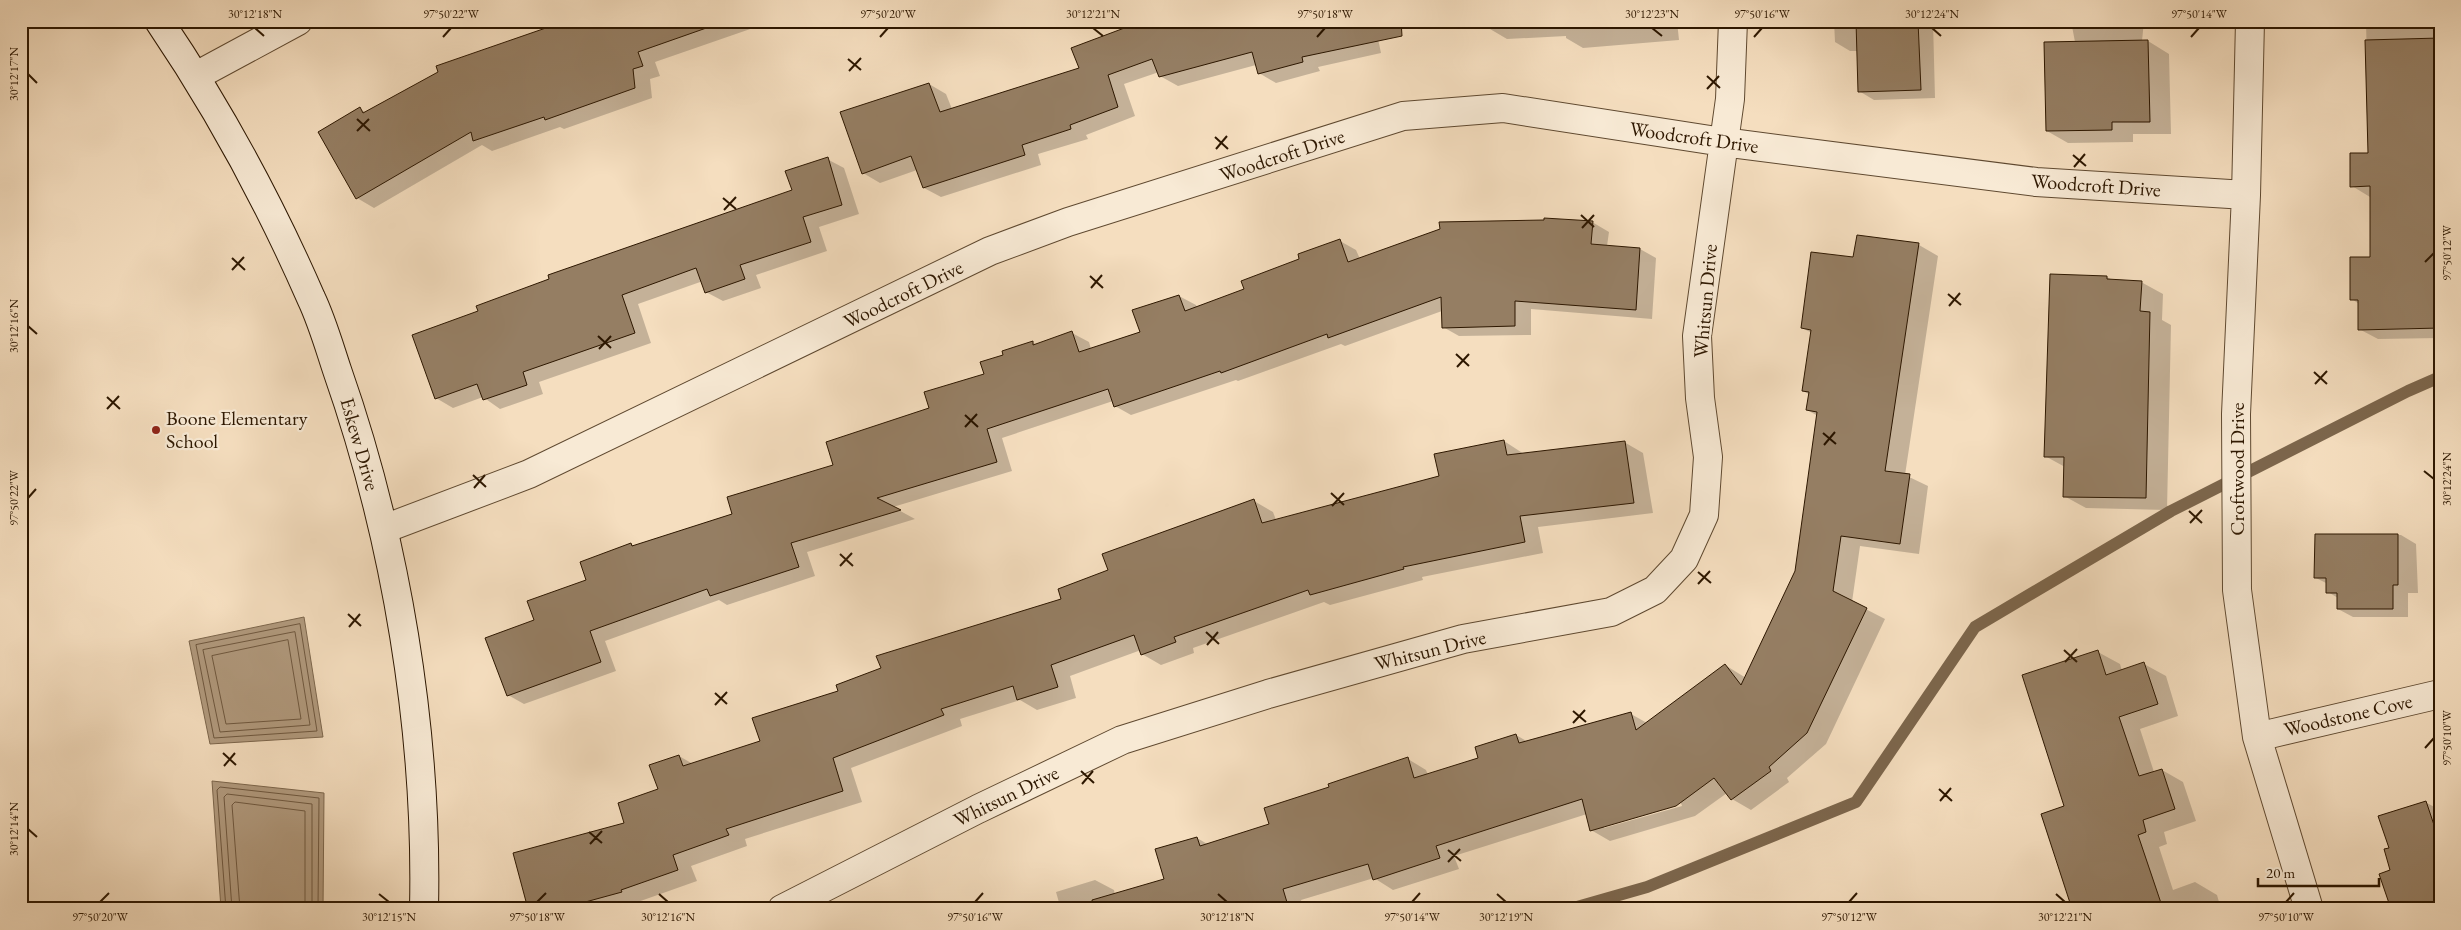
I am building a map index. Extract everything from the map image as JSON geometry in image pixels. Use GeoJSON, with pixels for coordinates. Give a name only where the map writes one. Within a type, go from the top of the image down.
{"type":"FeatureCollection","features":[{"type":"Feature","properties":{"kind":"street","name":"Eskew Drive"},"geometry":{"type":"LineString","coordinates":[[158,21],[196,76],[257,184],[312,300],[353,416],[384,529],[415,706],[425,854],[424,909]]}},
{"type":"Feature","properties":{"kind":"street"},"geometry":{"type":"LineString","coordinates":[[196,76],[298,21]]}},
{"type":"Feature","properties":{"kind":"street","name":"Whitsun Drive"},"geometry":{"type":"LineString","coordinates":[[782,909],[978,809],[1122,740],[1268,694],[1463,639],[1611,612],[1655,590],[1684,559],[1704,515],[1708,457],[1700,398],[1698,336],[1730,99],[1733,21]]}},
{"type":"Feature","properties":{"kind":"street","name":"Croftwood Drive"},"geometry":{"type":"LineString","coordinates":[[2250,21],[2246,195],[2236,414],[2237,590],[2257,737],[2309,909]]}},
{"type":"Feature","properties":{"kind":"street","name":"Woodcroft Drive"},"geometry":{"type":"LineString","coordinates":[[384,529],[530,474],[990,251],[1068,222],[1403,116],[1503,108],[1724,142],[2036,182],[2246,195]]}},
{"type":"Feature","properties":{"kind":"street","name":"Woodstone Cove"},"geometry":{"type":"LineString","coordinates":[[2257,737],[2440,694]]}},
{"type":"Feature","properties":{"kind":"water"},"geometry":{"type":"Polygon","coordinates":[[[304,617],[323,737],[210,744],[189,641],[304,617]]]}},
{"type":"Feature","properties":{"kind":"water"},"geometry":{"type":"Polygon","coordinates":[[[212,781],[324,793],[323,909],[221,909],[212,781]]]}},
{"type":"Feature","properties":{"kind":"building"},"geometry":{"type":"Polygon","coordinates":[[[566,21],[712,21],[712,26],[638,52],[643,66],[633,69],[635,88],[545,120],[544,117],[473,141],[471,132],[356,199],[318,132],[360,107],[363,113],[438,72],[436,66],[566,21]]]}},
{"type":"Feature","properties":{"kind":"building"},"geometry":{"type":"Polygon","coordinates":[[[1143,21],[1401,21],[1402,36],[1302,57],[1303,62],[1258,74],[1252,52],[1159,77],[1152,59],[1108,75],[1118,107],[1070,125],[1071,129],[1022,145],[1025,155],[923,188],[911,156],[862,174],[840,112],[929,83],[940,112],[1079,68],[1071,48],[1143,21]]]}},
{"type":"Feature","properties":{"kind":"building"},"geometry":{"type":"Polygon","coordinates":[[[1856,21],[1918,21],[1921,90],[1858,92],[1856,21]]]}},
{"type":"Feature","properties":{"kind":"building"},"geometry":{"type":"Polygon","coordinates":[[[2440,38],[2440,136],[2436,136],[2440,328],[2358,330],[2358,300],[2350,300],[2350,257],[2370,257],[2370,186],[2350,187],[2350,153],[2368,153],[2365,40],[2440,38]]]}},
{"type":"Feature","properties":{"kind":"building"},"geometry":{"type":"Polygon","coordinates":[[[2148,40],[2150,122],[2112,122],[2112,130],[2046,131],[2044,42],[2148,40]]]}},
{"type":"Feature","properties":{"kind":"building"},"geometry":{"type":"Polygon","coordinates":[[[828,157],[842,205],[803,217],[811,242],[740,265],[745,279],[705,293],[696,268],[622,295],[635,333],[523,372],[527,385],[483,400],[477,384],[435,399],[412,335],[478,311],[476,306],[549,279],[548,275],[792,190],[785,171],[828,157]]]}},
{"type":"Feature","properties":{"kind":"building"},"geometry":{"type":"Polygon","coordinates":[[[1544,218],[1593,221],[1591,244],[1640,248],[1636,310],[1515,301],[1515,326],[1442,328],[1441,297],[1328,338],[1327,334],[1221,373],[1220,371],[1114,407],[1108,389],[987,429],[997,462],[877,498],[901,510],[791,543],[799,567],[710,596],[707,589],[590,631],[601,662],[507,696],[485,638],[534,620],[527,601],[586,580],[580,562],[631,543],[632,546],[732,514],[727,497],[833,465],[826,442],[929,408],[924,392],[984,374],[980,362],[1003,355],[1002,351],[1033,341],[1033,345],[1072,331],[1079,352],[1140,332],[1132,310],[1179,295],[1185,311],[1244,289],[1241,281],[1299,259],[1298,254],[1340,239],[1348,262],[1440,229],[1439,222],[1544,220],[1544,218]]]}},
{"type":"Feature","properties":{"kind":"building"},"geometry":{"type":"Polygon","coordinates":[[[1857,235],[1919,243],[1885,471],[1910,474],[1900,544],[1841,536],[1833,591],[1867,608],[1807,733],[1769,767],[1771,771],[1731,800],[1714,778],[1676,806],[1590,831],[1582,799],[1436,846],[1440,858],[1373,880],[1368,864],[1283,889],[1289,909],[1093,909],[1092,900],[1164,879],[1155,849],[1197,837],[1200,846],[1269,824],[1264,808],[1329,787],[1328,784],[1408,757],[1414,778],[1478,758],[1475,747],[1516,734],[1519,743],[1631,712],[1636,730],[1725,664],[1741,685],[1795,571],[1817,412],[1806,410],[1809,392],[1802,391],[1811,330],[1801,328],[1811,252],[1853,257],[1857,235]]]}},
{"type":"Feature","properties":{"kind":"building"},"geometry":{"type":"Polygon","coordinates":[[[2050,274],[2107,276],[2107,279],[2142,281],[2140,311],[2150,312],[2146,498],[2063,497],[2064,457],[2044,457],[2050,274]]]}},
{"type":"Feature","properties":{"kind":"building"},"geometry":{"type":"Polygon","coordinates":[[[1504,440],[1507,455],[1625,441],[1634,503],[1520,516],[1525,542],[1403,567],[1404,569],[1310,595],[1308,590],[1174,637],[1176,642],[1141,655],[1134,635],[1051,665],[1058,687],[1017,700],[1013,686],[941,709],[944,715],[833,758],[843,791],[726,829],[729,835],[673,855],[678,870],[621,890],[622,892],[578,904],[580,909],[528,909],[513,853],[624,823],[618,803],[658,789],[649,765],[679,755],[683,766],[760,741],[752,718],[838,691],[836,685],[881,668],[876,656],[1061,599],[1058,589],[1108,570],[1102,554],[1254,499],[1262,523],[1439,476],[1434,454],[1504,440]]]}},
{"type":"Feature","properties":{"kind":"building"},"geometry":{"type":"Polygon","coordinates":[[[2315,534],[2398,534],[2398,585],[2393,585],[2393,609],[2337,609],[2337,593],[2326,593],[2326,578],[2314,578],[2315,534]]]}},
{"type":"Feature","properties":{"kind":"building"},"geometry":{"type":"Polygon","coordinates":[[[2098,650],[2106,675],[2144,662],[2158,704],[2119,717],[2139,776],[2162,769],[2175,809],[2143,820],[2146,832],[2138,835],[2163,909],[2072,909],[2041,814],[2064,806],[2022,675],[2098,650]]]}},
{"type":"Feature","properties":{"kind":"building"},"geometry":{"type":"Polygon","coordinates":[[[2426,801],[2440,843],[2440,909],[2391,909],[2379,874],[2390,870],[2384,849],[2389,848],[2378,816],[2426,801]]]}},
{"type":"Feature","properties":{"kind":"waterway"},"geometry":{"type":"LineString","coordinates":[[1570,909],[1647,887],[1856,802],[1975,627],[2171,511],[2408,391],[2440,377]]}},
{"type":"Feature","properties":{"kind":"place","name":"Boone Elementary School"},"geometry":{"type":"Point","coordinates":[156,430]}}]}
